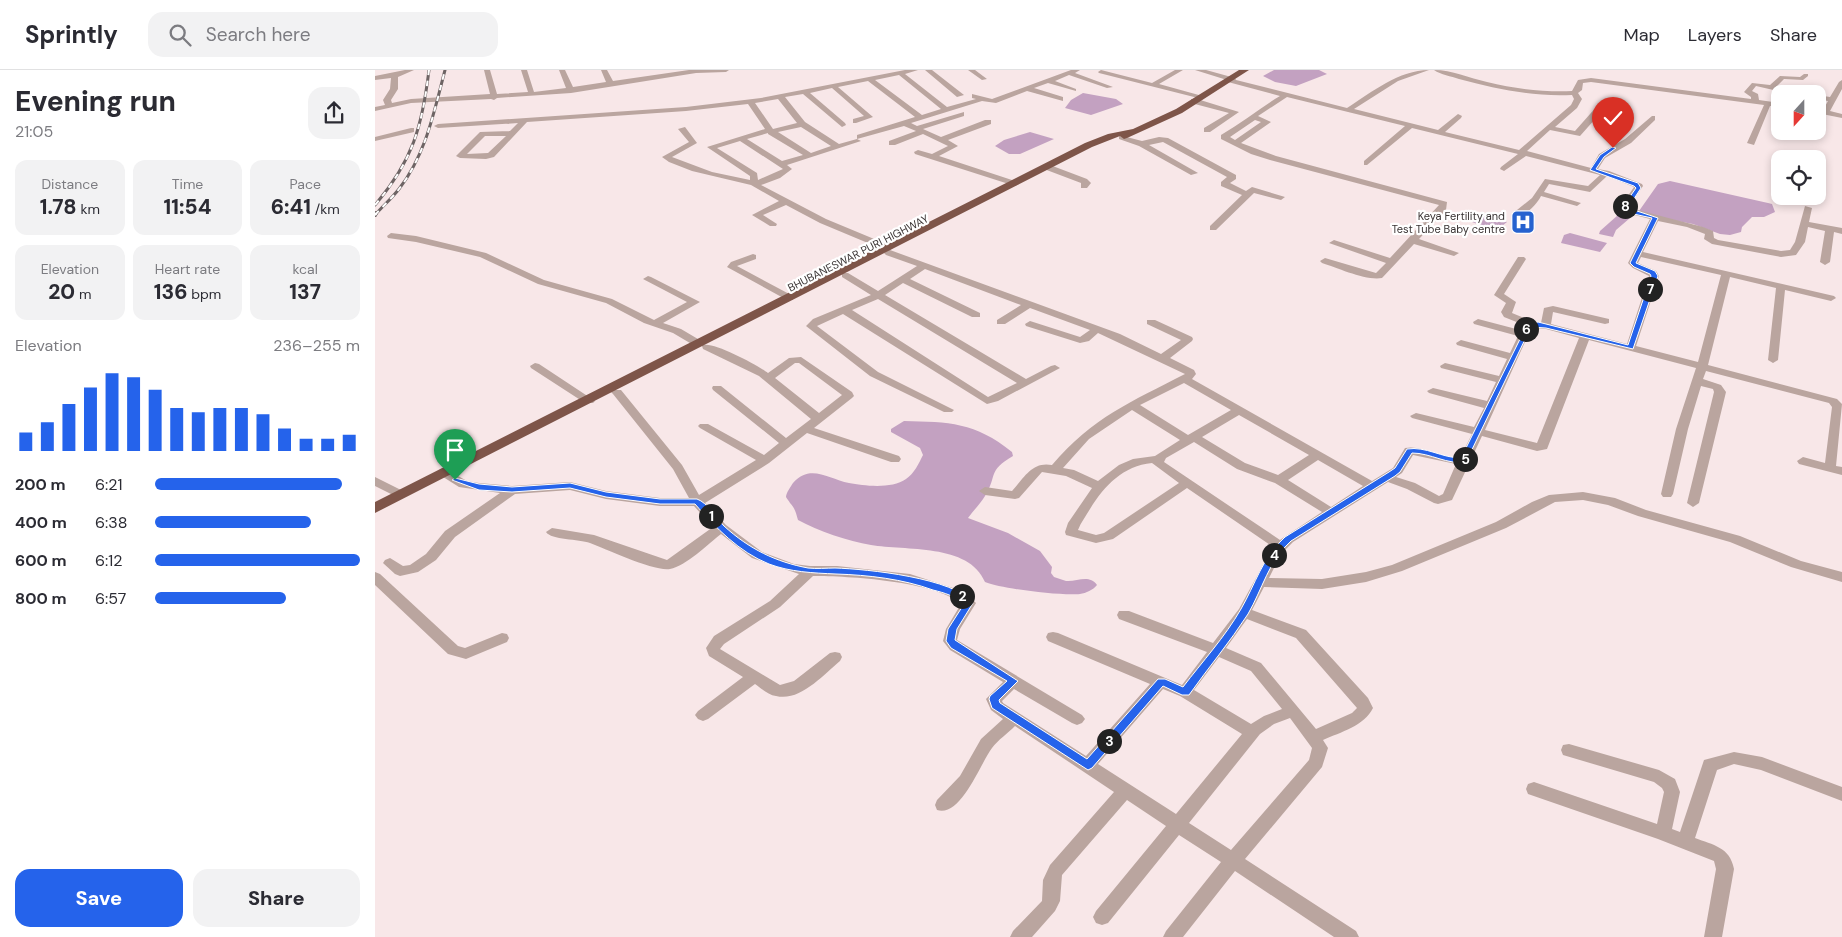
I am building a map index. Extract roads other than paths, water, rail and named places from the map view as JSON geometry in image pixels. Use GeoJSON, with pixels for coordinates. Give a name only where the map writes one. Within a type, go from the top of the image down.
{"type":"FeatureCollection","features":[{"type":"Feature","properties":{"kind":"highway","name":"BHUBANESWAR PURI HIGHWAY"},"geometry":{"type":"LineString","coordinates":[[592,400],[602,391],[730,332],[1015,184],[1179,111],[1245,70]]}},
{"type":"Feature","properties":{"kind":"highway","name":"BHUBANESWAR PURI HIGHWAY"},"geometry":{"type":"LineString","coordinates":[[910,239],[1049,168]]}},
{"type":"Feature","properties":{"kind":"highway","name":"BHUBANESWAR PURI HIGHWAY"},"geometry":{"type":"LineString","coordinates":[[730,332],[790,298],[845,275],[889,250]]}},
{"type":"Feature","properties":{"kind":"highway","name":"BHUBANESWAR PURI HIGHWAY"},"geometry":{"type":"LineString","coordinates":[[375,508],[443,472],[592,400],[607,397],[703,345]]}},
{"type":"Feature","properties":{"kind":"street"},"geometry":{"type":"LineString","coordinates":[[375,78],[391,74],[395,76],[411,70]]}},
{"type":"Feature","properties":{"kind":"street"},"geometry":{"type":"LineString","coordinates":[[487,70],[494,98]]}},
{"type":"Feature","properties":{"kind":"street"},"geometry":{"type":"LineString","coordinates":[[524,70],[532,95]]}},
{"type":"Feature","properties":{"kind":"street"},"geometry":{"type":"LineString","coordinates":[[562,70],[571,91]]}},
{"type":"Feature","properties":{"kind":"street"},"geometry":{"type":"LineString","coordinates":[[604,70],[611,85]]}},
{"type":"Feature","properties":{"kind":"street"},"geometry":{"type":"LineString","coordinates":[[641,80],[637,72],[651,70]]}},
{"type":"Feature","properties":{"kind":"street"},"geometry":{"type":"LineString","coordinates":[[375,109],[411,101],[532,95],[571,91],[695,71],[726,70]]}},
{"type":"Feature","properties":{"kind":"street"},"geometry":{"type":"LineString","coordinates":[[438,126],[686,109],[750,102],[915,70]]}},
{"type":"Feature","properties":{"kind":"street"},"geometry":{"type":"LineString","coordinates":[[928,70],[960,95]]}},
{"type":"Feature","properties":{"kind":"street"},"geometry":{"type":"LineString","coordinates":[[971,70],[984,79]]}},
{"type":"Feature","properties":{"kind":"street"},"geometry":{"type":"LineString","coordinates":[[971,94],[993,101],[1077,70]]}},
{"type":"Feature","properties":{"kind":"street"},"geometry":{"type":"LineString","coordinates":[[1155,84],[1180,70]]}},
{"type":"Feature","properties":{"kind":"street"},"geometry":{"type":"LineString","coordinates":[[1198,70],[1287,95],[1606,173],[1639,186],[1625,206],[1626,210],[1677,222],[1708,232],[1710,234],[1709,239],[1715,242],[1788,254],[1796,251],[1808,208]]}},
{"type":"Feature","properties":{"kind":"street"},"geometry":{"type":"LineString","coordinates":[[1348,110],[1396,80],[1426,70]]}},
{"type":"Feature","properties":{"kind":"street"},"geometry":{"type":"LineString","coordinates":[[1437,70],[1498,86],[1531,91],[1574,93],[1578,90],[1578,82],[1587,80],[1771,104]]}},
{"type":"Feature","properties":{"kind":"street"},"geometry":{"type":"LineString","coordinates":[[1101,72],[1155,84],[1235,112],[1207,130]]}},
{"type":"Feature","properties":{"kind":"street"},"geometry":{"type":"LineString","coordinates":[[899,73],[946,110]]}},
{"type":"Feature","properties":{"kind":"street"},"geometry":{"type":"LineString","coordinates":[[1069,73],[1109,87]]}},
{"type":"Feature","properties":{"kind":"street"},"geometry":{"type":"LineString","coordinates":[[1127,78],[1135,74]]}},
{"type":"Feature","properties":{"kind":"street"},"geometry":{"type":"LineString","coordinates":[[1774,85],[1782,77],[1801,79],[1806,75]]}},
{"type":"Feature","properties":{"kind":"street"},"geometry":{"type":"LineString","coordinates":[[389,105],[387,100],[395,87],[395,76]]}},
{"type":"Feature","properties":{"kind":"street"},"geometry":{"type":"LineString","coordinates":[[870,79],[904,107],[921,118]]}},
{"type":"Feature","properties":{"kind":"street"},"geometry":{"type":"LineString","coordinates":[[1049,81],[1074,90]]}},
{"type":"Feature","properties":{"kind":"street"},"geometry":{"type":"LineString","coordinates":[[1826,107],[1842,82]]}},
{"type":"Feature","properties":{"kind":"street"},"geometry":{"type":"LineString","coordinates":[[1755,101],[1755,96],[1748,92],[1753,84],[1771,87]]}},
{"type":"Feature","properties":{"kind":"street"},"geometry":{"type":"LineString","coordinates":[[833,86],[869,117],[857,121]]}},
{"type":"Feature","properties":{"kind":"street"},"geometry":{"type":"LineString","coordinates":[[1028,89],[1060,99]]}},
{"type":"Feature","properties":{"kind":"street"},"geometry":{"type":"LineString","coordinates":[[805,92],[841,125]]}},
{"type":"Feature","properties":{"kind":"street"},"geometry":{"type":"LineString","coordinates":[[1504,169],[1577,102],[1578,99],[1574,93]]}},
{"type":"Feature","properties":{"kind":"street"},"geometry":{"type":"LineString","coordinates":[[1287,95],[1246,124],[1224,136],[1254,152],[1273,158],[1444,204],[1443,208],[1393,262],[1376,277],[1325,261]]}},
{"type":"Feature","properties":{"kind":"street"},"geometry":{"type":"LineString","coordinates":[[780,96],[802,124],[839,147]]}},
{"type":"Feature","properties":{"kind":"street"},"geometry":{"type":"LineString","coordinates":[[781,164],[839,147],[904,123],[982,99]]}},
{"type":"Feature","properties":{"kind":"street"},"geometry":{"type":"LineString","coordinates":[[1826,99],[1832,100]]}},
{"type":"Feature","properties":{"kind":"street"},"geometry":{"type":"LineString","coordinates":[[750,102],[770,131],[809,155]]}},
{"type":"Feature","properties":{"kind":"street"},"geometry":{"type":"LineString","coordinates":[[1751,143],[1768,103]]}},
{"type":"Feature","properties":{"kind":"street"},"geometry":{"type":"LineString","coordinates":[[892,143],[919,130],[968,112],[958,106]]}},
{"type":"Feature","properties":{"kind":"street"},"geometry":{"type":"LineString","coordinates":[[1550,128],[1577,134],[1601,107]]}},
{"type":"Feature","properties":{"kind":"street"},"geometry":{"type":"LineString","coordinates":[[1826,113],[1842,116]]}},
{"type":"Feature","properties":{"kind":"street"},"geometry":{"type":"LineString","coordinates":[[1440,132],[1458,116]]}},
{"type":"Feature","properties":{"kind":"street"},"geometry":{"type":"LineString","coordinates":[[1237,142],[1267,122],[1253,118]]}},
{"type":"Feature","properties":{"kind":"street"},"geometry":{"type":"LineString","coordinates":[[1593,170],[1602,156],[1629,141],[1652,118]]}},
{"type":"Feature","properties":{"kind":"street"},"geometry":{"type":"LineString","coordinates":[[513,133],[483,134],[460,156],[488,156],[513,133],[524,121]]}},
{"type":"Feature","properties":{"kind":"street"},"geometry":{"type":"LineString","coordinates":[[941,140],[988,122]]}},
{"type":"Feature","properties":{"kind":"street"},"geometry":{"type":"LineString","coordinates":[[904,123],[954,146],[932,157]]}},
{"type":"Feature","properties":{"kind":"street"},"geometry":{"type":"LineString","coordinates":[[754,183],[754,175],[711,147],[740,138],[802,124]]}},
{"type":"Feature","properties":{"kind":"street"},"geometry":{"type":"LineString","coordinates":[[1367,163],[1411,125]]}},
{"type":"Feature","properties":{"kind":"street"},"geometry":{"type":"LineString","coordinates":[[682,129],[693,143],[666,158],[687,166],[754,183],[785,202],[823,221],[924,266],[1133,343],[1190,372],[1191,374],[1185,378],[1131,404],[1082,438],[1055,469]]}},
{"type":"Feature","properties":{"kind":"street"},"geometry":{"type":"LineString","coordinates":[[375,139],[411,130]]}},
{"type":"Feature","properties":{"kind":"street"},"geometry":{"type":"LineString","coordinates":[[1127,134],[1194,173]]}},
{"type":"Feature","properties":{"kind":"street"},"geometry":{"type":"LineString","coordinates":[[740,138],[787,168],[786,172],[754,183]]}},
{"type":"Feature","properties":{"kind":"street"},"geometry":{"type":"LineString","coordinates":[[1142,144],[1159,139],[1165,140],[1233,177],[1224,184],[1247,194]]}},
{"type":"Feature","properties":{"kind":"street"},"geometry":{"type":"LineString","coordinates":[[918,152],[1015,184]]}},
{"type":"Feature","properties":{"kind":"street"},"geometry":{"type":"LineString","coordinates":[[1049,168],[1083,181],[1087,184],[1084,186]]}},
{"type":"Feature","properties":{"kind":"street"},"geometry":{"type":"LineString","coordinates":[[1515,216],[1535,200],[1548,181],[1590,189],[1606,173]]}},
{"type":"Feature","properties":{"kind":"street"},"geometry":{"type":"LineString","coordinates":[[1213,228],[1247,194],[1255,190],[1281,197]]}},
{"type":"Feature","properties":{"kind":"street"},"geometry":{"type":"LineString","coordinates":[[1539,193],[1577,202]]}},
{"type":"Feature","properties":{"kind":"street"},"geometry":{"type":"LineString","coordinates":[[773,224],[756,215],[785,202]]}},
{"type":"Feature","properties":{"kind":"street"},"geometry":{"type":"LineString","coordinates":[[1631,347],[1655,276],[1653,273],[1634,265],[1637,253],[1656,218]]}},
{"type":"Feature","properties":{"kind":"street"},"geometry":{"type":"LineString","coordinates":[[1804,224],[1842,231]]}},
{"type":"Feature","properties":{"kind":"street"},"geometry":{"type":"LineString","coordinates":[[1825,262],[1830,228]]}},
{"type":"Feature","properties":{"kind":"street"},"geometry":{"type":"LineString","coordinates":[[391,236],[416,239],[483,256],[508,265],[541,282],[609,301],[739,361],[768,378],[819,419]]}},
{"type":"Feature","properties":{"kind":"street"},"geometry":{"type":"LineString","coordinates":[[1412,240],[1454,253]]}},
{"type":"Feature","properties":{"kind":"street"},"geometry":{"type":"LineString","coordinates":[[1334,243],[1393,262]]}},
{"type":"Feature","properties":{"kind":"street"},"geometry":{"type":"LineString","coordinates":[[1637,253],[1831,298]]}},
{"type":"Feature","properties":{"kind":"street"},"geometry":{"type":"LineString","coordinates":[[753,257],[734,264],[732,267],[790,298]]}},
{"type":"Feature","properties":{"kind":"street"},"geometry":{"type":"LineString","coordinates":[[1521,259],[1499,295],[1511,304],[1506,312],[1507,315],[1528,329]]}},
{"type":"Feature","properties":{"kind":"street"},"geometry":{"type":"LineString","coordinates":[[924,266],[879,294],[813,324],[812,328],[873,374],[948,410]]}},
{"type":"Feature","properties":{"kind":"street"},"geometry":{"type":"LineString","coordinates":[[1667,494],[1682,429],[1702,367],[1726,274]]}},
{"type":"Feature","properties":{"kind":"street"},"geometry":{"type":"LineString","coordinates":[[845,275],[1025,383]]}},
{"type":"Feature","properties":{"kind":"street"},"geometry":{"type":"LineString","coordinates":[[648,279],[695,302],[655,323]]}},
{"type":"Feature","properties":{"kind":"street"},"geometry":{"type":"LineString","coordinates":[[903,279],[976,315]]}},
{"type":"Feature","properties":{"kind":"street"},"geometry":{"type":"LineString","coordinates":[[1773,360],[1781,286]]}},
{"type":"Feature","properties":{"kind":"street"},"geometry":{"type":"LineString","coordinates":[[1001,322],[1028,304]]}},
{"type":"Feature","properties":{"kind":"street"},"geometry":{"type":"LineString","coordinates":[[1546,326],[1549,310],[1553,309],[1605,321]]}},
{"type":"Feature","properties":{"kind":"street"},"geometry":{"type":"LineString","coordinates":[[844,310],[983,400],[994,399],[1055,368]]}},
{"type":"Feature","properties":{"kind":"street"},"geometry":{"type":"LineString","coordinates":[[1151,322],[1188,339],[1163,358]]}},
{"type":"Feature","properties":{"kind":"street"},"geometry":{"type":"LineString","coordinates":[[1478,322],[1528,329],[1546,326],[1827,398],[1837,404],[1839,416],[1836,469],[1803,461]]}},
{"type":"Feature","properties":{"kind":"street"},"geometry":{"type":"LineString","coordinates":[[1029,324],[1079,340],[1085,339],[1097,329]]}},
{"type":"Feature","properties":{"kind":"street"},"geometry":{"type":"LineString","coordinates":[[1386,478],[1411,486],[1438,500],[1448,496],[1463,460],[1479,432],[1513,357],[1528,329]]}},
{"type":"Feature","properties":{"kind":"street"},"geometry":{"type":"LineString","coordinates":[[1416,416],[1537,447],[1544,446],[1585,336]]}},
{"type":"Feature","properties":{"kind":"street"},"geometry":{"type":"LineString","coordinates":[[1461,343],[1513,357]]}},
{"type":"Feature","properties":{"kind":"street"},"geometry":{"type":"LineString","coordinates":[[443,472],[463,484],[512,490],[570,486],[606,495],[660,502],[697,502],[765,460],[846,399],[848,394],[801,360],[793,360],[768,378]]}},
{"type":"Feature","properties":{"kind":"street"},"geometry":{"type":"LineString","coordinates":[[535,366],[592,400]]}},
{"type":"Feature","properties":{"kind":"street"},"geometry":{"type":"LineString","coordinates":[[1445,366],[1503,380]]}},
{"type":"Feature","properties":{"kind":"street"},"geometry":{"type":"LineString","coordinates":[[1185,378],[1372,486]]}},
{"type":"Feature","properties":{"kind":"street"},"geometry":{"type":"LineString","coordinates":[[1693,503],[1720,392],[1717,387],[1697,381]]}},
{"type":"Feature","properties":{"kind":"street"},"geometry":{"type":"LineString","coordinates":[[717,388],[787,444]]}},
{"type":"Feature","properties":{"kind":"street"},"geometry":{"type":"LineString","coordinates":[[1433,391],[1491,406]]}},
{"type":"Feature","properties":{"kind":"street"},"geometry":{"type":"LineString","coordinates":[[617,392],[674,461],[697,502],[721,528],[757,555],[783,565],[810,571],[837,571],[911,579],[960,595],[969,603],[953,629],[951,641],[955,646],[1077,719]]}},
{"type":"Feature","properties":{"kind":"street"},"geometry":{"type":"LineString","coordinates":[[1131,404],[1241,466],[1279,480],[1330,512]]}},
{"type":"Feature","properties":{"kind":"street"},"geometry":{"type":"LineString","coordinates":[[1186,483],[1155,506],[1108,536],[1095,539],[1071,532],[1071,529],[1099,486],[1133,462],[1158,459],[1239,410]]}},
{"type":"Feature","properties":{"kind":"street"},"geometry":{"type":"LineString","coordinates":[[704,426],[765,460]]}},
{"type":"Feature","properties":{"kind":"street"},"geometry":{"type":"LineString","coordinates":[[807,429],[895,458]]}},
{"type":"Feature","properties":{"kind":"street"},"geometry":{"type":"LineString","coordinates":[[1185,692],[1244,612],[1280,546],[1330,512],[1398,470],[1409,451],[1419,451],[1454,461],[1463,460]]}},
{"type":"Feature","properties":{"kind":"street"},"geometry":{"type":"LineString","coordinates":[[1279,480],[1318,455]]}},
{"type":"Feature","properties":{"kind":"street"},"geometry":{"type":"LineString","coordinates":[[1158,459],[1161,466],[1280,546]]}},
{"type":"Feature","properties":{"kind":"street"},"geometry":{"type":"LineString","coordinates":[[985,491],[1015,495],[1038,469],[1043,467],[1055,469],[1099,486]]}},
{"type":"Feature","properties":{"kind":"street"},"geometry":{"type":"LineString","coordinates":[[375,482],[401,495]]}},
{"type":"Feature","properties":{"kind":"street"},"geometry":{"type":"LineString","coordinates":[[390,563],[400,571],[413,569],[435,553],[445,540],[461,526],[512,490]]}},
{"type":"Feature","properties":{"kind":"street"},"geometry":{"type":"LineString","coordinates":[[1256,589],[1322,584],[1366,577],[1397,568],[1492,529],[1553,498],[1583,496],[1611,501],[1642,513],[1735,539],[1796,564],[1842,577]]}},
{"type":"Feature","properties":{"kind":"street"},"geometry":{"type":"LineString","coordinates":[[552,532],[589,538],[660,564],[668,565],[675,562],[721,528]]}},
{"type":"Feature","properties":{"kind":"street"},"geometry":{"type":"LineString","coordinates":[[810,571],[775,604],[715,644],[714,652],[777,691],[788,692],[835,657]]}},
{"type":"Feature","properties":{"kind":"street"},"geometry":{"type":"LineString","coordinates":[[375,577],[453,650],[466,654],[502,638]]}},
{"type":"Feature","properties":{"kind":"street"},"geometry":{"type":"LineString","coordinates":[[1244,612],[1301,634],[1363,702],[1365,708],[1357,717],[1314,736]]}},
{"type":"Feature","properties":{"kind":"street"},"geometry":{"type":"LineString","coordinates":[[1123,615],[1217,650],[1256,667],[1314,736],[1320,748],[1316,762],[1233,860],[1172,937]]}},
{"type":"Feature","properties":{"kind":"street"},"geometry":{"type":"LineString","coordinates":[[1053,638],[1185,692],[1253,733]]}},
{"type":"Feature","properties":{"kind":"street"},"geometry":{"type":"LineString","coordinates":[[703,715],[754,677]]}},
{"type":"Feature","properties":{"kind":"street"},"geometry":{"type":"LineString","coordinates":[[1013,681],[997,695],[993,703],[1350,937]]}},
{"type":"Feature","properties":{"kind":"street"},"geometry":{"type":"LineString","coordinates":[[1088,765],[1161,682]]}},
{"type":"Feature","properties":{"kind":"street"},"geometry":{"type":"LineString","coordinates":[[1102,917],[1261,724],[1293,711]]}},
{"type":"Feature","properties":{"kind":"street"},"geometry":{"type":"LineString","coordinates":[[943,805],[966,781],[987,743],[1014,718]]}},
{"type":"Feature","properties":{"kind":"street"},"geometry":{"type":"LineString","coordinates":[[1569,750],[1659,777],[1669,784],[1672,792],[1663,833]]}},
{"type":"Feature","properties":{"kind":"street"},"geometry":{"type":"LineString","coordinates":[[1685,842],[1710,765],[1734,758],[1762,764],[1842,794]]}},
{"type":"Feature","properties":{"kind":"street"},"geometry":{"type":"LineString","coordinates":[[1019,937],[1049,907],[1052,900],[1050,884],[1055,870],[1125,790]]}},
{"type":"Feature","properties":{"kind":"street"},"geometry":{"type":"LineString","coordinates":[[1533,790],[1663,833],[1712,851],[1720,856],[1724,862],[1725,869],[1713,937]]}},
{"type":"Feature","properties":{"kind":"railway"},"geometry":{"type":"LineString","coordinates":[[375,205],[398,173],[414,142],[423,109],[429,70]]}},
{"type":"Feature","properties":{"kind":"railway"},"geometry":{"type":"LineString","coordinates":[[376,213],[375,215],[399,189],[416,162],[433,117],[445,70]]}},
{"type":"Feature","properties":{"kind":"place","name":"Keya Fertility and Test Tube Baby centre"},"geometry":{"type":"Point","coordinates":[1523,222]}}]}
